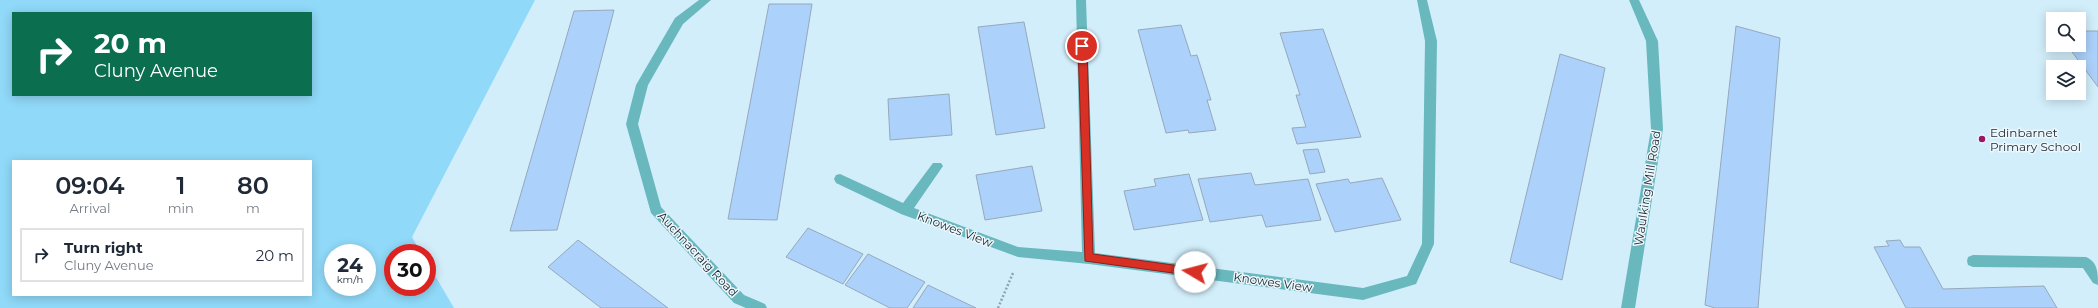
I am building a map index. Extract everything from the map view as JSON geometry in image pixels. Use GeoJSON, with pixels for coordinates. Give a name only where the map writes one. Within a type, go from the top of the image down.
{"type":"FeatureCollection","features":[{"type":"Feature","properties":{"kind":"street","name":"Auchnacraig Road"},"geometry":{"type":"LineString","coordinates":[[706,0],[679,21],[642,85],[632,124],[655,210],[739,299],[760,308]]}},
{"type":"Feature","properties":{"kind":"street"},"geometry":{"type":"LineString","coordinates":[[1081,0],[1088,258]]}},
{"type":"Feature","properties":{"kind":"street","name":"Knowes View"},"geometry":{"type":"LineString","coordinates":[[840,179],[905,210],[1018,252],[1088,258],[1363,294],[1411,280],[1428,244],[1431,41],[1422,0]]}},
{"type":"Feature","properties":{"kind":"street","name":"Waulking Mill Road"},"geometry":{"type":"LineString","coordinates":[[1628,308],[1657,129],[1652,41],[1634,0]]}},
{"type":"Feature","properties":{"kind":"street"},"geometry":{"type":"LineString","coordinates":[[905,210],[937,166]]}},
{"type":"Feature","properties":{"kind":"street"},"geometry":{"type":"LineString","coordinates":[[1972,261],[2086,263],[2098,279]]}},
{"type":"Feature","properties":{"kind":"path"},"geometry":{"type":"LineString","coordinates":[[998,308],[1015,269],[1018,252]]}},
{"type":"Feature","properties":{"kind":"shaded area"},"geometry":{"type":"Polygon","coordinates":[[[0,0],[535,0],[412,237],[416,244],[384,244],[384,296],[436,296],[436,277],[454,308],[0,308],[0,0]]]}},
{"type":"Feature","properties":{"kind":"building"},"geometry":{"type":"Polygon","coordinates":[[[769,4],[812,4],[777,220],[728,219],[769,4]]]}},
{"type":"Feature","properties":{"kind":"building"},"geometry":{"type":"Polygon","coordinates":[[[614,10],[557,230],[510,231],[574,11],[614,10]]]}},
{"type":"Feature","properties":{"kind":"building"},"geometry":{"type":"Polygon","coordinates":[[[1024,22],[1045,128],[996,135],[978,27],[1024,22]]]}},
{"type":"Feature","properties":{"kind":"building"},"geometry":{"type":"Polygon","coordinates":[[[1181,25],[1191,56],[1197,55],[1211,100],[1207,100],[1216,130],[1189,133],[1188,130],[1166,133],[1138,30],[1181,25]]]}},
{"type":"Feature","properties":{"kind":"building"},"geometry":{"type":"Polygon","coordinates":[[[1736,26],[1780,38],[1758,308],[1715,308],[1705,305],[1736,26]]]}},
{"type":"Feature","properties":{"kind":"building"},"geometry":{"type":"Polygon","coordinates":[[[1323,29],[1361,137],[1297,144],[1292,128],[1306,127],[1296,95],[1300,95],[1280,33],[1323,29]]]}},
{"type":"Feature","properties":{"kind":"building"},"geometry":{"type":"Polygon","coordinates":[[[2086,31],[2098,31],[2098,87],[2086,71],[2086,60],[2078,60],[2072,52],[2086,52],[2086,31]]]}},
{"type":"Feature","properties":{"kind":"building"},"geometry":{"type":"Polygon","coordinates":[[[1560,54],[1605,68],[1562,280],[1510,262],[1560,54]]]}},
{"type":"Feature","properties":{"kind":"building"},"geometry":{"type":"Polygon","coordinates":[[[949,94],[952,135],[890,140],[888,99],[949,94]]]}},
{"type":"Feature","properties":{"kind":"building"},"geometry":{"type":"Polygon","coordinates":[[[1318,149],[1325,172],[1310,174],[1303,150],[1318,149]]]}},
{"type":"Feature","properties":{"kind":"building"},"geometry":{"type":"Polygon","coordinates":[[[1032,166],[1042,211],[985,220],[976,175],[1032,166]]]}},
{"type":"Feature","properties":{"kind":"building"},"geometry":{"type":"Polygon","coordinates":[[[1251,173],[1255,185],[1308,179],[1321,220],[1266,227],[1262,215],[1210,222],[1198,179],[1251,173]]]}},
{"type":"Feature","properties":{"kind":"building"},"geometry":{"type":"Polygon","coordinates":[[[1189,174],[1203,220],[1134,230],[1124,191],[1156,186],[1154,179],[1189,174]]]}},
{"type":"Feature","properties":{"kind":"building"},"geometry":{"type":"Polygon","coordinates":[[[1382,178],[1401,220],[1335,232],[1316,184],[1348,179],[1350,183],[1382,178]]]}},
{"type":"Feature","properties":{"kind":"building"},"geometry":{"type":"Polygon","coordinates":[[[808,228],[863,254],[843,284],[786,257],[808,228]]]}},
{"type":"Feature","properties":{"kind":"building"},"geometry":{"type":"Polygon","coordinates":[[[578,240],[668,308],[601,308],[548,267],[578,240]]]}},
{"type":"Feature","properties":{"kind":"building"},"geometry":{"type":"Polygon","coordinates":[[[1900,240],[1904,247],[1920,247],[1943,289],[2044,286],[2057,308],[1906,308],[1874,247],[1889,246],[1886,241],[1900,240]]]}},
{"type":"Feature","properties":{"kind":"building"},"geometry":{"type":"Polygon","coordinates":[[[868,254],[925,282],[907,308],[890,308],[845,285],[868,254]]]}},
{"type":"Feature","properties":{"kind":"building"},"geometry":{"type":"Polygon","coordinates":[[[928,285],[976,308],[913,308],[928,285]]]}},
{"type":"Feature","properties":{"kind":"place","name":"Edinbarnet Primary School"},"geometry":{"type":"Point","coordinates":[1982,139]}},
{"type":"Feature","properties":{"kind":"route"},"geometry":{"type":"LineString","coordinates":[[1082,46],[1088,258],[1195,272]]}}]}
